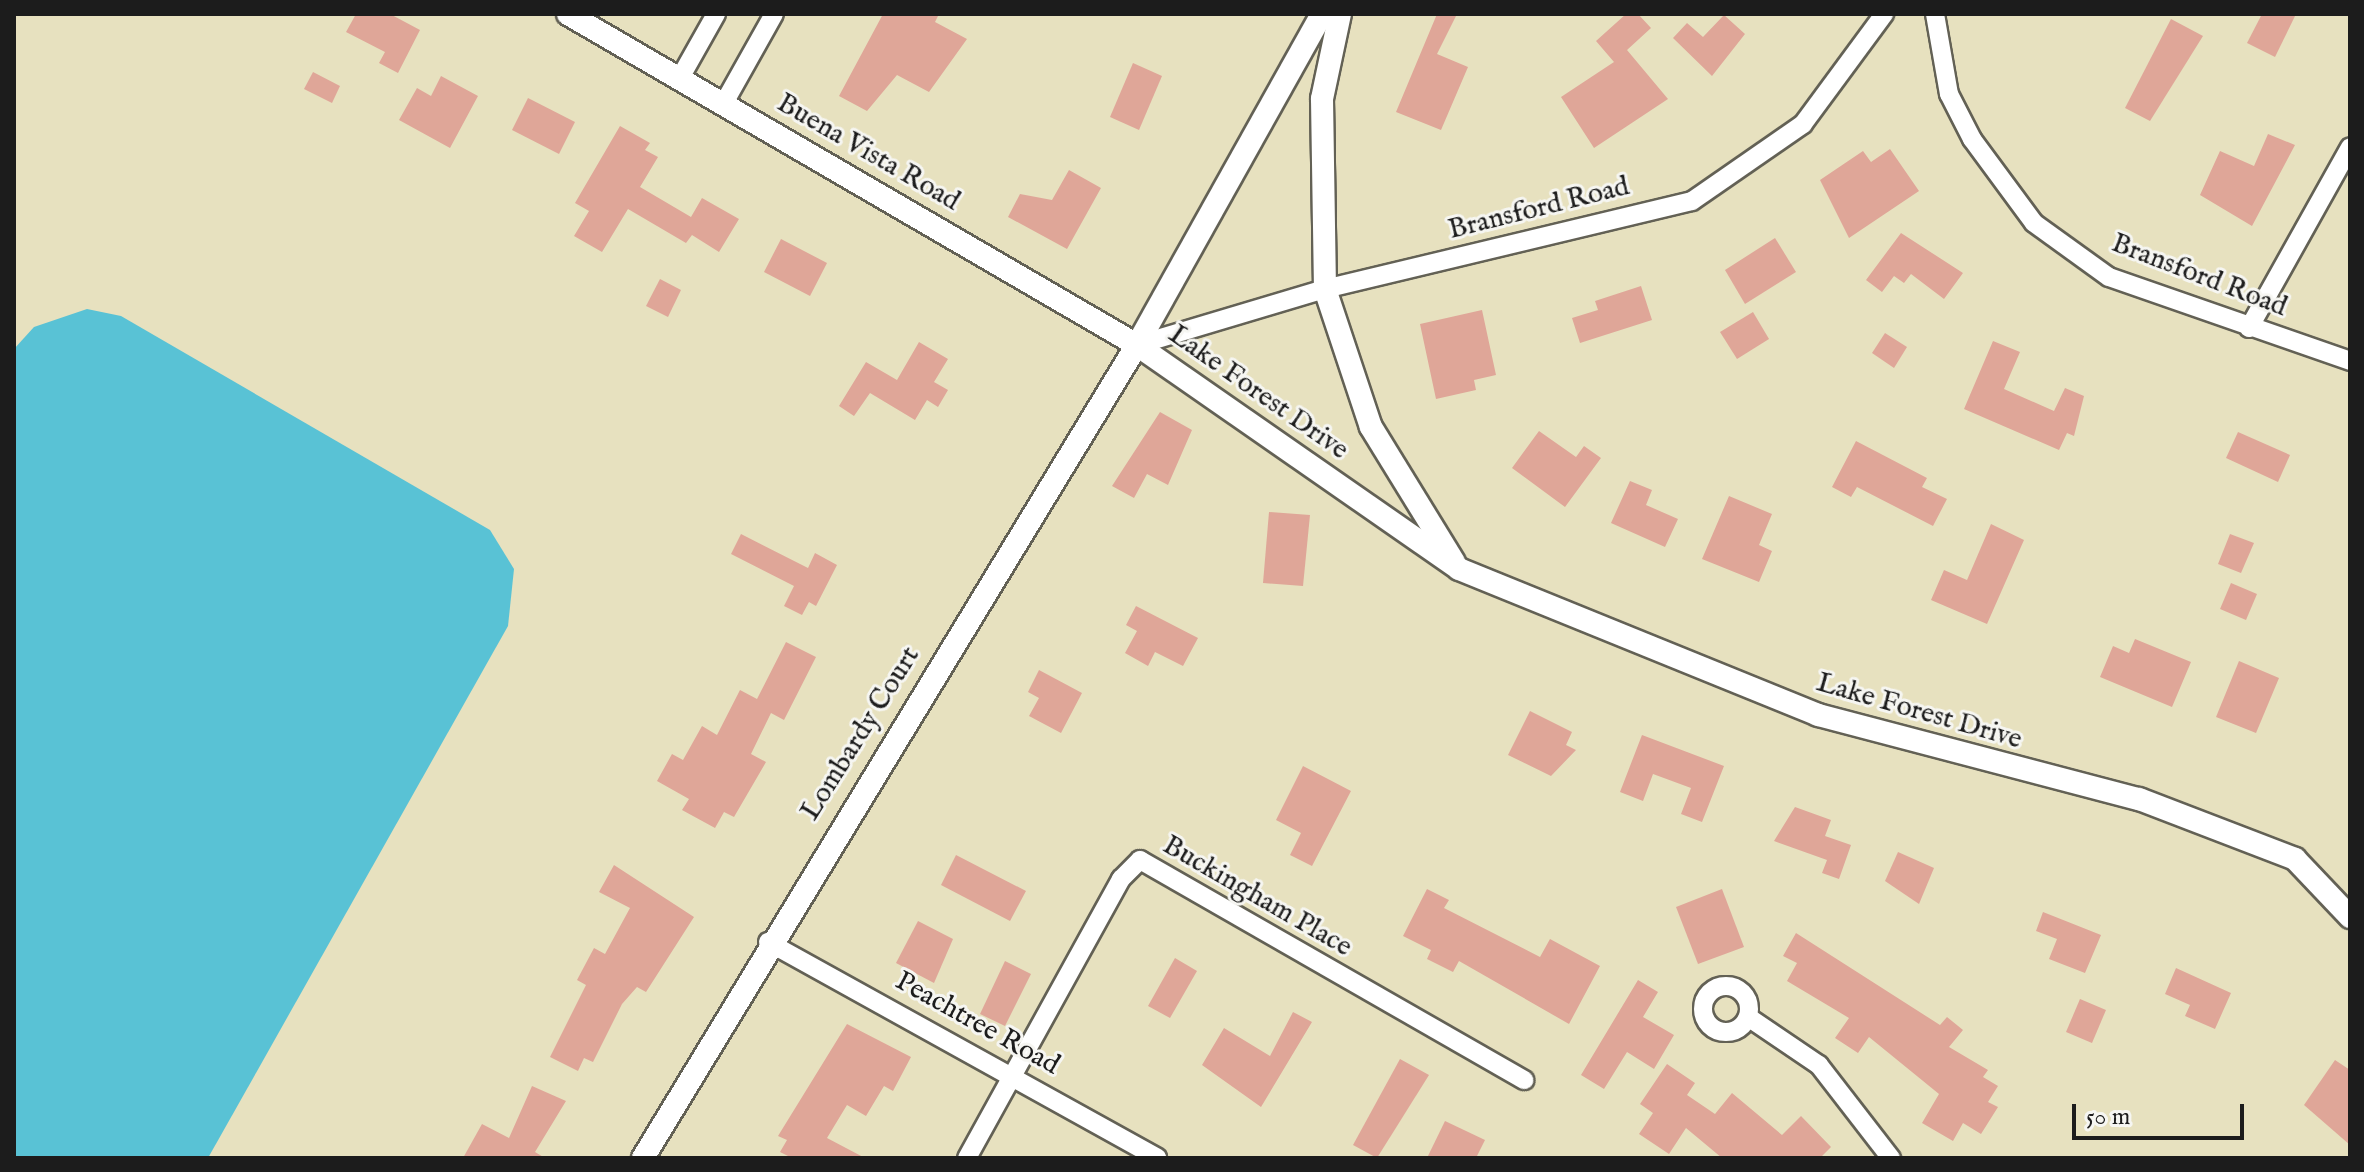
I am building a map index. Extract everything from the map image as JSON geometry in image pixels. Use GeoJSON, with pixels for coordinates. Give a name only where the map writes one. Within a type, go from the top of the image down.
{"type":"FeatureCollection","features":[{"type":"Feature","properties":{"kind":"street","name":"Buena Vista Road"},"geometry":{"type":"LineString","coordinates":[[568,14],[1137,345]]}},
{"type":"Feature","properties":{"kind":"street"},"geometry":{"type":"LineString","coordinates":[[680,78],[716,14]]}},
{"type":"Feature","properties":{"kind":"street"},"geometry":{"type":"LineString","coordinates":[[724,103],[774,14]]}},
{"type":"Feature","properties":{"kind":"street","name":"Lake Forest Drive"},"geometry":{"type":"LineString","coordinates":[[1322,14],[1137,345],[1459,569],[1818,715],[2139,799],[2295,859],[2350,917]]}},
{"type":"Feature","properties":{"kind":"street","name":"Lake Forest Drive"},"geometry":{"type":"LineString","coordinates":[[1340,14],[1322,99],[1325,289],[1371,427],[1459,569]]}},
{"type":"Feature","properties":{"kind":"street","name":"Bransford Road"},"geometry":{"type":"LineString","coordinates":[[1137,345],[1325,289],[1692,201],[1803,124],[1884,14]]}},
{"type":"Feature","properties":{"kind":"street","name":"Bransford Road"},"geometry":{"type":"LineString","coordinates":[[1935,14],[1949,94],[1972,139],[2034,223],[2109,277],[2350,361]]}},
{"type":"Feature","properties":{"kind":"street"},"geometry":{"type":"LineString","coordinates":[[2249,328],[2350,147]]}},
{"type":"Feature","properties":{"kind":"street","name":"Lombardy Court"},"geometry":{"type":"LineString","coordinates":[[643,1158],[768,942],[1137,345]]}},
{"type":"Feature","properties":{"kind":"street","name":"Buckingham Place"},"geometry":{"type":"LineString","coordinates":[[1015,1077],[1121,879],[1140,860],[1524,1080]]}},
{"type":"Feature","properties":{"kind":"street","name":"Peachtree Road"},"geometry":{"type":"LineString","coordinates":[[768,942],[1157,1158]]}},
{"type":"Feature","properties":{"kind":"street"},"geometry":{"type":"LineString","coordinates":[[1748,1017],[1819,1065],[1891,1158]]}},
{"type":"Feature","properties":{"kind":"street"},"geometry":{"type":"LineString","coordinates":[[967,1158],[1015,1077]]}},
{"type":"Feature","properties":{"kind":"water"},"geometry":{"type":"Polygon","coordinates":[[[87,309],[121,316],[490,530],[514,569],[508,626],[208,1158],[14,1158],[14,349],[34,327],[87,309]]]}},
{"type":"Feature","properties":{"kind":"building"},"geometry":{"type":"Polygon","coordinates":[[[356,14],[390,14],[420,30],[398,73],[379,63],[385,52],[346,32],[356,14]]]}},
{"type":"Feature","properties":{"kind":"building"},"geometry":{"type":"Polygon","coordinates":[[[883,14],[939,14],[935,22],[967,39],[929,92],[897,75],[867,111],[839,96],[883,14]]]}},
{"type":"Feature","properties":{"kind":"building"},"geometry":{"type":"Polygon","coordinates":[[[1437,14],[1457,14],[1437,54],[1468,67],[1441,130],[1396,112],[1437,14]]]}},
{"type":"Feature","properties":{"kind":"building"},"geometry":{"type":"Polygon","coordinates":[[[1626,14],[1638,14],[1651,28],[1627,50],[1668,99],[1594,148],[1561,97],[1614,62],[1596,41],[1626,14]]]}},
{"type":"Feature","properties":{"kind":"building"},"geometry":{"type":"Polygon","coordinates":[[[2262,14],[2296,14],[2275,57],[2247,43],[2262,14]]]}},
{"type":"Feature","properties":{"kind":"building"},"geometry":{"type":"Polygon","coordinates":[[[1724,15],[1745,34],[1712,76],[1673,38],[1687,23],[1703,37],[1724,15]]]}},
{"type":"Feature","properties":{"kind":"building"},"geometry":{"type":"Polygon","coordinates":[[[2171,19],[2203,36],[2150,121],[2125,108],[2171,19]]]}},
{"type":"Feature","properties":{"kind":"building"},"geometry":{"type":"Polygon","coordinates":[[[1133,63],[1162,76],[1139,130],[1110,117],[1133,63]]]}},
{"type":"Feature","properties":{"kind":"building"},"geometry":{"type":"Polygon","coordinates":[[[313,72],[340,86],[332,103],[304,89],[313,72]]]}},
{"type":"Feature","properties":{"kind":"building"},"geometry":{"type":"Polygon","coordinates":[[[441,76],[478,96],[450,148],[399,120],[417,88],[431,96],[441,76]]]}},
{"type":"Feature","properties":{"kind":"building"},"geometry":{"type":"Polygon","coordinates":[[[528,98],[575,122],[559,154],[512,130],[528,98]]]}},
{"type":"Feature","properties":{"kind":"building"},"geometry":{"type":"Polygon","coordinates":[[[620,126],[650,143],[645,150],[658,157],[640,187],[691,217],[702,198],[739,219],[719,252],[692,235],[686,243],[628,209],[602,252],[574,236],[589,211],[575,203],[620,126]]]}},
{"type":"Feature","properties":{"kind":"building"},"geometry":{"type":"Polygon","coordinates":[[[2268,134],[2295,145],[2252,226],[2200,195],[2220,151],[2254,166],[2268,134]]]}},
{"type":"Feature","properties":{"kind":"building"},"geometry":{"type":"Polygon","coordinates":[[[1890,149],[1919,191],[1849,238],[1820,180],[1863,151],[1871,162],[1890,149]]]}},
{"type":"Feature","properties":{"kind":"building"},"geometry":{"type":"Polygon","coordinates":[[[1069,170],[1101,188],[1067,249],[1008,217],[1020,194],[1052,200],[1069,170]]]}},
{"type":"Feature","properties":{"kind":"building"},"geometry":{"type":"Polygon","coordinates":[[[1901,233],[1963,273],[1944,299],[1911,274],[1904,283],[1894,276],[1882,292],[1866,280],[1901,233]]]}},
{"type":"Feature","properties":{"kind":"building"},"geometry":{"type":"Polygon","coordinates":[[[1775,238],[1796,272],[1745,304],[1725,270],[1775,238]]]}},
{"type":"Feature","properties":{"kind":"building"},"geometry":{"type":"Polygon","coordinates":[[[781,239],[827,263],[810,296],[764,272],[781,239]]]}},
{"type":"Feature","properties":{"kind":"building"},"geometry":{"type":"Polygon","coordinates":[[[660,279],[681,290],[668,317],[646,306],[660,279]]]}},
{"type":"Feature","properties":{"kind":"building"},"geometry":{"type":"Polygon","coordinates":[[[1641,286],[1652,320],[1580,343],[1572,318],[1598,310],[1595,301],[1641,286]]]}},
{"type":"Feature","properties":{"kind":"building"},"geometry":{"type":"Polygon","coordinates":[[[1482,310],[1496,375],[1474,380],[1476,390],[1436,399],[1420,324],[1482,310]]]}},
{"type":"Feature","properties":{"kind":"building"},"geometry":{"type":"Polygon","coordinates":[[[1753,312],[1769,339],[1737,359],[1720,332],[1753,312]]]}},
{"type":"Feature","properties":{"kind":"building"},"geometry":{"type":"Polygon","coordinates":[[[1885,333],[1907,347],[1894,368],[1872,353],[1885,333]]]}},
{"type":"Feature","properties":{"kind":"building"},"geometry":{"type":"Polygon","coordinates":[[[1993,341],[2020,352],[2004,389],[2054,411],[2065,388],[2084,396],[2074,436],[2067,433],[2059,450],[1964,409],[1993,341]]]}},
{"type":"Feature","properties":{"kind":"building"},"geometry":{"type":"Polygon","coordinates":[[[919,342],[948,359],[934,382],[948,390],[938,407],[927,400],[915,420],[870,393],[854,416],[839,406],[866,362],[897,380],[919,342]]]}},
{"type":"Feature","properties":{"kind":"building"},"geometry":{"type":"Polygon","coordinates":[[[1160,412],[1192,430],[1168,485],[1147,474],[1134,498],[1112,486],[1160,412]]]}},
{"type":"Feature","properties":{"kind":"building"},"geometry":{"type":"Polygon","coordinates":[[[1539,431],[1576,457],[1584,446],[1601,458],[1565,507],[1512,468],[1539,431]]]}},
{"type":"Feature","properties":{"kind":"building"},"geometry":{"type":"Polygon","coordinates":[[[2238,432],[2290,455],[2278,482],[2226,458],[2238,432]]]}},
{"type":"Feature","properties":{"kind":"building"},"geometry":{"type":"Polygon","coordinates":[[[1856,441],[1927,478],[1922,487],[1947,499],[1933,526],[1857,487],[1851,497],[1832,487],[1856,441]]]}},
{"type":"Feature","properties":{"kind":"building"},"geometry":{"type":"Polygon","coordinates":[[[1630,481],[1652,490],[1646,505],[1678,519],[1665,547],[1611,523],[1630,481]]]}},
{"type":"Feature","properties":{"kind":"building"},"geometry":{"type":"Polygon","coordinates":[[[1729,496],[1772,514],[1759,545],[1772,551],[1759,582],[1702,559],[1729,496]]]}},
{"type":"Feature","properties":{"kind":"building"},"geometry":{"type":"Polygon","coordinates":[[[1269,512],[1310,515],[1303,586],[1263,583],[1269,512]]]}},
{"type":"Feature","properties":{"kind":"building"},"geometry":{"type":"Polygon","coordinates":[[[1991,524],[2024,540],[1987,624],[1931,600],[1944,570],[1967,580],[1991,524]]]}},
{"type":"Feature","properties":{"kind":"building"},"geometry":{"type":"Polygon","coordinates":[[[741,534],[808,568],[815,553],[837,565],[816,606],[809,602],[802,615],[784,606],[794,586],[731,554],[741,534]]]}},
{"type":"Feature","properties":{"kind":"building"},"geometry":{"type":"Polygon","coordinates":[[[2230,534],[2254,543],[2241,573],[2218,564],[2230,534]]]}},
{"type":"Feature","properties":{"kind":"building"},"geometry":{"type":"Polygon","coordinates":[[[2231,583],[2257,594],[2246,620],[2220,609],[2231,583]]]}},
{"type":"Feature","properties":{"kind":"building"},"geometry":{"type":"Polygon","coordinates":[[[1136,606],[1198,638],[1183,666],[1155,652],[1148,666],[1125,653],[1137,631],[1126,625],[1136,606]]]}},
{"type":"Feature","properties":{"kind":"building"},"geometry":{"type":"Polygon","coordinates":[[[2135,639],[2191,662],[2172,707],[2100,677],[2113,646],[2129,653],[2135,639]]]}},
{"type":"Feature","properties":{"kind":"building"},"geometry":{"type":"Polygon","coordinates":[[[786,642],[816,657],[784,720],[771,713],[751,754],[766,762],[734,817],[724,812],[715,828],[682,810],[689,799],[657,781],[672,754],[683,760],[702,726],[717,735],[740,690],[757,699],[786,642]]]}},
{"type":"Feature","properties":{"kind":"building"},"geometry":{"type":"Polygon","coordinates":[[[2239,661],[2279,678],[2256,733],[2216,717],[2239,661]]]}},
{"type":"Feature","properties":{"kind":"building"},"geometry":{"type":"Polygon","coordinates":[[[1039,670],[1082,693],[1061,733],[1029,716],[1039,698],[1028,692],[1039,670]]]}},
{"type":"Feature","properties":{"kind":"building"},"geometry":{"type":"Polygon","coordinates":[[[1530,711],[1572,732],[1566,745],[1576,750],[1551,776],[1508,755],[1530,711]]]}},
{"type":"Feature","properties":{"kind":"building"},"geometry":{"type":"Polygon","coordinates":[[[1642,735],[1724,766],[1702,822],[1681,814],[1691,788],[1653,774],[1643,801],[1620,792],[1642,735]]]}},
{"type":"Feature","properties":{"kind":"building"},"geometry":{"type":"Polygon","coordinates":[[[1303,766],[1351,791],[1312,866],[1290,855],[1301,833],[1276,820],[1303,766]]]}},
{"type":"Feature","properties":{"kind":"building"},"geometry":{"type":"Polygon","coordinates":[[[1795,807],[1831,820],[1825,836],[1851,845],[1839,879],[1822,873],[1827,860],[1774,841],[1795,807]]]}},
{"type":"Feature","properties":{"kind":"building"},"geometry":{"type":"Polygon","coordinates":[[[1898,852],[1934,868],[1919,904],[1885,881],[1898,852]]]}},
{"type":"Feature","properties":{"kind":"building"},"geometry":{"type":"Polygon","coordinates":[[[956,855],[1026,891],[1010,921],[941,885],[956,855]]]}},
{"type":"Feature","properties":{"kind":"building"},"geometry":{"type":"Polygon","coordinates":[[[614,865],[694,917],[646,992],[637,987],[622,1004],[593,1062],[584,1058],[578,1071],[550,1057],[586,985],[577,980],[594,948],[605,954],[630,908],[599,892],[614,865]]]}},
{"type":"Feature","properties":{"kind":"building"},"geometry":{"type":"Polygon","coordinates":[[[1427,889],[1449,900],[1444,908],[1540,957],[1550,939],[1600,966],[1569,1024],[1459,961],[1453,972],[1427,959],[1431,950],[1403,936],[1427,889]]]}},
{"type":"Feature","properties":{"kind":"building"},"geometry":{"type":"Polygon","coordinates":[[[1722,889],[1744,947],[1698,964],[1676,907],[1722,889]]]}},
{"type":"Feature","properties":{"kind":"building"},"geometry":{"type":"Polygon","coordinates":[[[2043,912],[2101,935],[2085,973],[2049,959],[2057,939],[2036,931],[2043,912]]]}},
{"type":"Feature","properties":{"kind":"building"},"geometry":{"type":"Polygon","coordinates":[[[918,921],[953,939],[934,983],[896,963],[918,921]]]}},
{"type":"Feature","properties":{"kind":"building"},"geometry":{"type":"Polygon","coordinates":[[[1796,933],[1940,1025],[1947,1017],[1963,1030],[1949,1047],[1988,1070],[1983,1077],[1998,1086],[1988,1102],[1998,1107],[1981,1134],[1963,1123],[1953,1141],[1922,1123],[1939,1094],[1869,1037],[1858,1053],[1835,1038],[1849,1018],[1787,981],[1797,963],[1783,956],[1796,933]]]}},
{"type":"Feature","properties":{"kind":"building"},"geometry":{"type":"Polygon","coordinates":[[[1175,958],[1197,971],[1170,1018],[1148,1006],[1175,958]]]}},
{"type":"Feature","properties":{"kind":"building"},"geometry":{"type":"Polygon","coordinates":[[[1005,961],[1031,974],[1005,1026],[980,1014],[1005,961]]]}},
{"type":"Feature","properties":{"kind":"building"},"geometry":{"type":"Polygon","coordinates":[[[2176,968],[2231,993],[2215,1029],[2185,1016],[2190,1005],[2165,994],[2176,968]]]}},
{"type":"Feature","properties":{"kind":"building"},"geometry":{"type":"Polygon","coordinates":[[[1638,980],[1658,992],[1643,1017],[1674,1035],[1654,1069],[1627,1052],[1604,1089],[1581,1075],[1638,980]]]}},
{"type":"Feature","properties":{"kind":"building"},"geometry":{"type":"Polygon","coordinates":[[[2080,999],[2106,1010],[2092,1043],[2066,1032],[2080,999]]]}},
{"type":"Feature","properties":{"kind":"building"},"geometry":{"type":"Polygon","coordinates":[[[1293,1012],[1312,1022],[1261,1107],[1202,1065],[1224,1028],[1270,1056],[1293,1012]]]}},
{"type":"Feature","properties":{"kind":"building"},"geometry":{"type":"Polygon","coordinates":[[[847,1024],[911,1057],[893,1091],[884,1086],[866,1116],[847,1105],[827,1138],[865,1158],[792,1158],[780,1152],[787,1140],[778,1136],[847,1024]]]}},
{"type":"Feature","properties":{"kind":"building"},"geometry":{"type":"Polygon","coordinates":[[[1400,1059],[1429,1075],[1377,1158],[1353,1145],[1400,1059]]]}},
{"type":"Feature","properties":{"kind":"building"},"geometry":{"type":"Polygon","coordinates":[[[2335,1060],[2350,1070],[2350,1145],[2304,1105],[2335,1060]]]}},
{"type":"Feature","properties":{"kind":"building"},"geometry":{"type":"Polygon","coordinates":[[[1667,1064],[1695,1083],[1687,1095],[1715,1114],[1732,1093],[1782,1135],[1801,1116],[1831,1147],[1820,1158],[1722,1158],[1686,1128],[1669,1154],[1639,1134],[1653,1113],[1640,1104],[1667,1064]]]}},
{"type":"Feature","properties":{"kind":"building"},"geometry":{"type":"Polygon","coordinates":[[[532,1086],[566,1101],[535,1152],[545,1158],[463,1158],[482,1124],[509,1138],[532,1086]]]}},
{"type":"Feature","properties":{"kind":"building"},"geometry":{"type":"Polygon","coordinates":[[[1445,1121],[1485,1140],[1476,1158],[1427,1158],[1445,1121]]]}}]}
